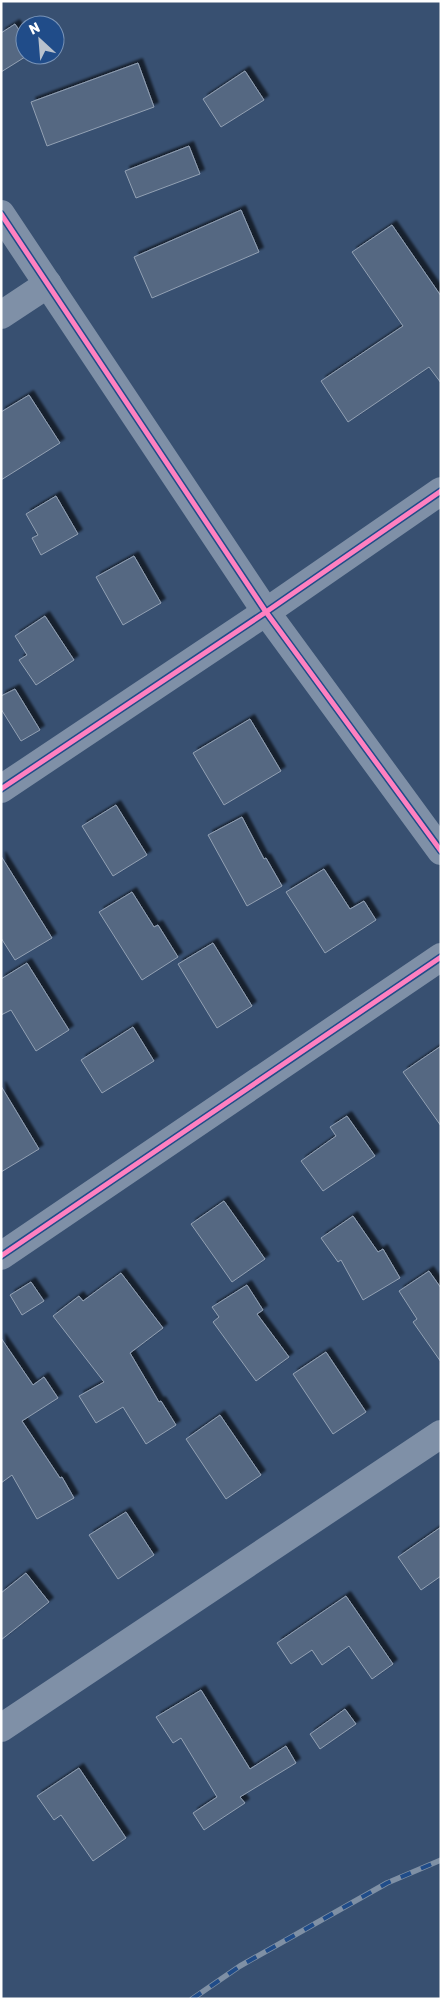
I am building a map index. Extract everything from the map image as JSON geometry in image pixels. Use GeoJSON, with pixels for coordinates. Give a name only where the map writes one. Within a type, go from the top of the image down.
{"type":"FeatureCollection","features":[{"type":"Feature","properties":{"kind":"street"},"geometry":{"type":"LineString","coordinates":[[1,214],[266,612],[441,851]]}},
{"type":"Feature","properties":{"kind":"street"},"geometry":{"type":"LineString","coordinates":[[1,316],[48,284]]}},
{"type":"Feature","properties":{"kind":"street"},"geometry":{"type":"LineString","coordinates":[[1,789],[266,612],[441,491]]}},
{"type":"Feature","properties":{"kind":"street"},"geometry":{"type":"LineString","coordinates":[[1,1256],[441,957]]}},
{"type":"Feature","properties":{"kind":"street"},"geometry":{"type":"LineString","coordinates":[[1,1728],[441,1434]]}},
{"type":"Feature","properties":{"kind":"building"},"geometry":{"type":"Polygon","coordinates":[[[15,24],[15,63],[1,72],[1,33],[15,24]]]}},
{"type":"Feature","properties":{"kind":"building"},"geometry":{"type":"Polygon","coordinates":[[[138,63],[154,107],[47,146],[31,102],[138,63]]]}},
{"type":"Feature","properties":{"kind":"building"},"geometry":{"type":"Polygon","coordinates":[[[245,71],[264,100],[221,127],[203,99],[245,71]]]}},
{"type":"Feature","properties":{"kind":"building"},"geometry":{"type":"Polygon","coordinates":[[[189,146],[200,174],[136,198],[125,171],[189,146]]]}},
{"type":"Feature","properties":{"kind":"building"},"geometry":{"type":"Polygon","coordinates":[[[241,210],[259,252],[152,298],[134,257],[241,210]]]}},
{"type":"Feature","properties":{"kind":"building"},"geometry":{"type":"Polygon","coordinates":[[[392,225],[441,296],[441,383],[429,367],[348,422],[321,381],[403,326],[352,252],[392,225]]]}},
{"type":"Feature","properties":{"kind":"building"},"geometry":{"type":"Polygon","coordinates":[[[29,395],[60,443],[1,480],[1,412],[29,395]]]}},
{"type":"Feature","properties":{"kind":"building"},"geometry":{"type":"Polygon","coordinates":[[[56,496],[78,534],[41,555],[32,538],[38,535],[26,514],[56,496]]]}},
{"type":"Feature","properties":{"kind":"building"},"geometry":{"type":"Polygon","coordinates":[[[134,556],[161,603],[123,625],[96,577],[134,556]]]}},
{"type":"Feature","properties":{"kind":"building"},"geometry":{"type":"Polygon","coordinates":[[[45,616],[74,660],[36,685],[19,660],[27,655],[15,636],[45,616]]]}},
{"type":"Feature","properties":{"kind":"building"},"geometry":{"type":"Polygon","coordinates":[[[15,689],[40,730],[21,741],[1,709],[1,696],[15,689]]]}},
{"type":"Feature","properties":{"kind":"building"},"geometry":{"type":"Polygon","coordinates":[[[250,719],[281,771],[224,805],[193,753],[250,719]]]}},
{"type":"Feature","properties":{"kind":"building"},"geometry":{"type":"Polygon","coordinates":[[[116,805],[147,855],[113,876],[82,826],[116,805]]]}},
{"type":"Feature","properties":{"kind":"building"},"geometry":{"type":"Polygon","coordinates":[[[242,817],[264,859],[266,858],[282,886],[247,906],[208,835],[242,817]]]}},
{"type":"Feature","properties":{"kind":"building"},"geometry":{"type":"Polygon","coordinates":[[[1,856],[52,938],[15,960],[1,938],[1,856]]]}},
{"type":"Feature","properties":{"kind":"building"},"geometry":{"type":"Polygon","coordinates":[[[324,869],[350,909],[364,901],[376,920],[325,953],[286,892],[324,869]]]}},
{"type":"Feature","properties":{"kind":"building"},"geometry":{"type":"Polygon","coordinates":[[[132,892],[154,927],[158,925],[178,957],[142,980],[99,912],[132,892]]]}},
{"type":"Feature","properties":{"kind":"building"},"geometry":{"type":"Polygon","coordinates":[[[213,943],[252,1006],[217,1028],[178,964],[213,943]]]}},
{"type":"Feature","properties":{"kind":"building"},"geometry":{"type":"Polygon","coordinates":[[[27,963],[69,1030],[36,1051],[11,1010],[1,1015],[1,979],[27,963]]]}},
{"type":"Feature","properties":{"kind":"building"},"geometry":{"type":"Polygon","coordinates":[[[133,1027],[154,1061],[102,1093],[81,1060],[133,1027]]]}},
{"type":"Feature","properties":{"kind":"building"},"geometry":{"type":"Polygon","coordinates":[[[441,1046],[441,1126],[403,1072],[441,1046]]]}},
{"type":"Feature","properties":{"kind":"building"},"geometry":{"type":"Polygon","coordinates":[[[1,1086],[39,1149],[1,1172],[1,1086]]]}},
{"type":"Feature","properties":{"kind":"building"},"geometry":{"type":"Polygon","coordinates":[[[347,1116],[375,1156],[323,1191],[301,1161],[336,1136],[330,1127],[347,1116]]]}},
{"type":"Feature","properties":{"kind":"building"},"geometry":{"type":"Polygon","coordinates":[[[224,1201],[265,1259],[232,1282],[191,1224],[224,1201]]]}},
{"type":"Feature","properties":{"kind":"building"},"geometry":{"type":"Polygon","coordinates":[[[353,1216],[378,1252],[383,1249],[400,1278],[363,1300],[341,1260],[338,1262],[321,1238],[353,1216]]]}},
{"type":"Feature","properties":{"kind":"building"},"geometry":{"type":"Polygon","coordinates":[[[429,1271],[441,1288],[441,1362],[413,1322],[417,1319],[399,1291],[429,1271]]]}},
{"type":"Feature","properties":{"kind":"building"},"geometry":{"type":"Polygon","coordinates":[[[121,1273],[163,1328],[130,1353],[159,1402],[161,1401],[176,1425],[146,1444],[123,1407],[96,1423],[79,1396],[104,1382],[53,1316],[79,1296],[83,1301],[121,1273]]]}},
{"type":"Feature","properties":{"kind":"building"},"geometry":{"type":"Polygon","coordinates":[[[31,1282],[44,1301],[22,1315],[10,1295],[31,1282]]]}},
{"type":"Feature","properties":{"kind":"building"},"geometry":{"type":"Polygon","coordinates":[[[247,1285],[263,1310],[257,1314],[289,1357],[256,1381],[213,1322],[219,1317],[212,1307],[247,1285]]]}},
{"type":"Feature","properties":{"kind":"building"},"geometry":{"type":"Polygon","coordinates":[[[1,1338],[33,1385],[44,1377],[58,1398],[22,1421],[60,1478],[62,1477],[74,1498],[37,1519],[12,1475],[1,1483],[1,1338]]]}},
{"type":"Feature","properties":{"kind":"building"},"geometry":{"type":"Polygon","coordinates":[[[326,1352],[366,1412],[333,1434],[293,1374],[326,1352]]]}},
{"type":"Feature","properties":{"kind":"building"},"geometry":{"type":"Polygon","coordinates":[[[220,1415],[261,1475],[226,1499],[186,1439],[220,1415]]]}},
{"type":"Feature","properties":{"kind":"building"},"geometry":{"type":"Polygon","coordinates":[[[126,1512],[154,1555],[118,1579],[89,1535],[126,1512]]]}},
{"type":"Feature","properties":{"kind":"building"},"geometry":{"type":"Polygon","coordinates":[[[441,1527],[441,1576],[421,1590],[398,1557],[441,1527]]]}},
{"type":"Feature","properties":{"kind":"building"},"geometry":{"type":"Polygon","coordinates":[[[26,1573],[49,1602],[1,1640],[1,1593],[26,1573]]]}},
{"type":"Feature","properties":{"kind":"building"},"geometry":{"type":"Polygon","coordinates":[[[346,1596],[393,1664],[372,1679],[349,1646],[322,1665],[312,1650],[291,1664],[277,1643],[346,1596]]]}},
{"type":"Feature","properties":{"kind":"building"},"geometry":{"type":"Polygon","coordinates":[[[201,1690],[250,1769],[286,1746],[296,1763],[240,1797],[245,1803],[204,1830],[193,1813],[217,1797],[181,1738],[173,1743],[156,1717],[201,1690]]]}},
{"type":"Feature","properties":{"kind":"building"},"geometry":{"type":"Polygon","coordinates":[[[345,1709],[356,1724],[320,1749],[310,1734],[345,1709]]]}},
{"type":"Feature","properties":{"kind":"building"},"geometry":{"type":"Polygon","coordinates":[[[79,1768],[126,1838],[93,1861],[61,1815],[54,1820],[37,1796],[79,1768]]]}},
{"type":"Feature","properties":{"kind":"railway"},"geometry":{"type":"LineString","coordinates":[[192,1999],[240,1966],[387,1883],[441,1860]]}},
{"type":"Feature","properties":{"kind":"cycle path"},"geometry":{"type":"LineString","coordinates":[[1,214],[266,612],[441,851]]}},
{"type":"Feature","properties":{"kind":"cycle path"},"geometry":{"type":"LineString","coordinates":[[1,789],[266,612],[441,491]]}},
{"type":"Feature","properties":{"kind":"cycle path"},"geometry":{"type":"LineString","coordinates":[[1,1256],[441,957]]}}]}
